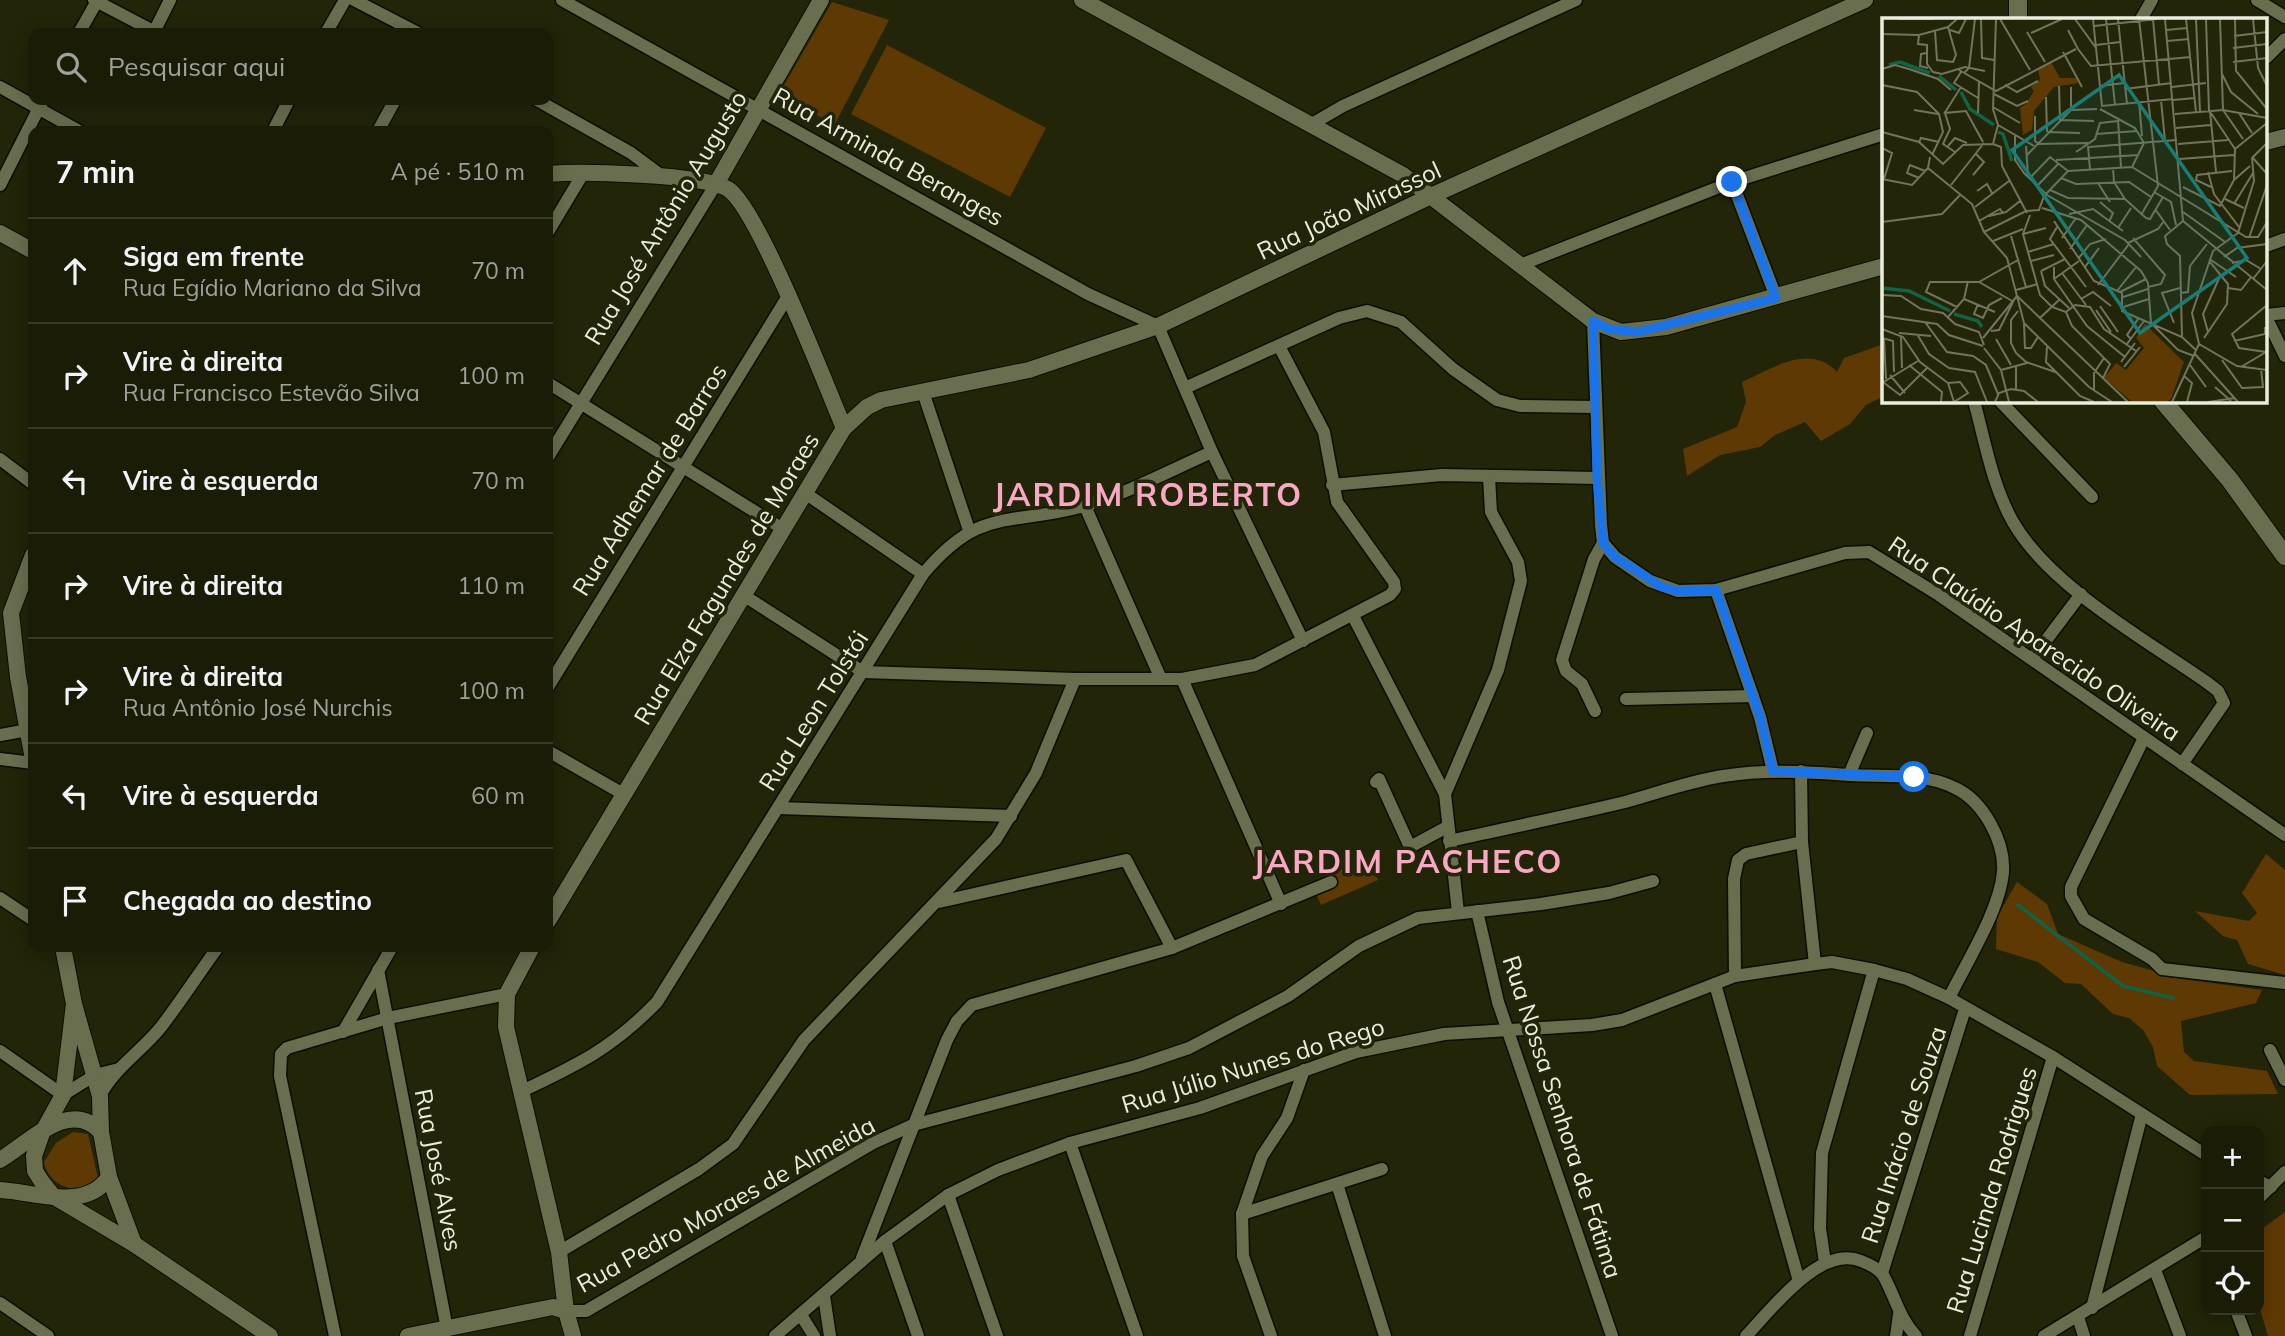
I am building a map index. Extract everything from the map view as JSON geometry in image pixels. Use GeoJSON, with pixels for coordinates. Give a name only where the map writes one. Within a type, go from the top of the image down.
{"type":"FeatureCollection","features":[{"type":"Feature","properties":{"kind":"main road"},"geometry":{"type":"LineString","coordinates":[[2018,0],[2018,18]]}},
{"type":"Feature","properties":{"kind":"main road"},"geometry":{"type":"LineString","coordinates":[[2164,402],[2230,480],[2285,556]]}},
{"type":"Feature","properties":{"kind":"street"},"geometry":{"type":"LineString","coordinates":[[157,28],[170,0]]}},
{"type":"Feature","properties":{"kind":"street"},"geometry":{"type":"LineString","coordinates":[[329,28],[345,0]]}},
{"type":"Feature","properties":{"kind":"street"},"geometry":{"type":"LineString","coordinates":[[354,0],[408,28]]}},
{"type":"Feature","properties":{"kind":"street","name":"Rua Arminda Beranges"},"geometry":{"type":"LineString","coordinates":[[562,0],[1088,294],[1158,326]]}},
{"type":"Feature","properties":{"kind":"street","name":"Rua José Antônio Augusto"},"geometry":{"type":"LineString","coordinates":[[553,448],[716,184],[821,0]]}},
{"type":"Feature","properties":{"kind":"street"},"geometry":{"type":"LineString","coordinates":[[1082,0],[1404,175],[1593,321],[1609,329],[1637,332],[1776,298],[1882,267]]}},
{"type":"Feature","properties":{"kind":"street"},"geometry":{"type":"LineString","coordinates":[[1312,124],[1343,106],[1576,0]]}},
{"type":"Feature","properties":{"kind":"street","name":"Rua João Mirassol"},"geometry":{"type":"LineString","coordinates":[[844,428],[867,407],[881,400],[1029,370],[1158,326],[1433,195],[1865,0]]}},
{"type":"Feature","properties":{"kind":"street"},"geometry":{"type":"LineString","coordinates":[[2142,18],[2152,0]]}},
{"type":"Feature","properties":{"kind":"street"},"geometry":{"type":"LineString","coordinates":[[2257,0],[2285,17]]}},
{"type":"Feature","properties":{"kind":"street"},"geometry":{"type":"LineString","coordinates":[[82,28],[95,1],[146,28]]}},
{"type":"Feature","properties":{"kind":"street"},"geometry":{"type":"LineString","coordinates":[[2268,56],[2285,39]]}},
{"type":"Feature","properties":{"kind":"street"},"geometry":{"type":"LineString","coordinates":[[0,87],[28,99]]}},
{"type":"Feature","properties":{"kind":"street"},"geometry":{"type":"LineString","coordinates":[[30,126],[40,105]]}},
{"type":"Feature","properties":{"kind":"street"},"geometry":{"type":"LineString","coordinates":[[42,105],[72,126]]}},
{"type":"Feature","properties":{"kind":"street"},"geometry":{"type":"LineString","coordinates":[[275,126],[283,105]]}},
{"type":"Feature","properties":{"kind":"street"},"geometry":{"type":"LineString","coordinates":[[381,126],[392,105]]}},
{"type":"Feature","properties":{"kind":"street"},"geometry":{"type":"LineString","coordinates":[[546,105],[631,153],[664,178]]}},
{"type":"Feature","properties":{"kind":"street"},"geometry":{"type":"LineString","coordinates":[[0,185],[28,130]]}},
{"type":"Feature","properties":{"kind":"street"},"geometry":{"type":"LineString","coordinates":[[1520,265],[1732,182],[1882,135]]}},
{"type":"Feature","properties":{"kind":"street"},"geometry":{"type":"LineString","coordinates":[[2268,141],[2285,137]]}},
{"type":"Feature","properties":{"kind":"street"},"geometry":{"type":"LineString","coordinates":[[553,224],[584,172]]}},
{"type":"Feature","properties":{"kind":"street"},"geometry":{"type":"LineString","coordinates":[[553,174],[584,172],[716,184]]}},
{"type":"Feature","properties":{"kind":"street"},"geometry":{"type":"LineString","coordinates":[[1732,182],[1776,298]]}},
{"type":"Feature","properties":{"kind":"street","name":"Rua Elza Fagundes de Moraes"},"geometry":{"type":"LineString","coordinates":[[553,913],[844,428],[788,296],[746,209],[728,189],[716,184]]}},
{"type":"Feature","properties":{"kind":"street"},"geometry":{"type":"LineString","coordinates":[[0,233],[28,248]]}},
{"type":"Feature","properties":{"kind":"street"},"geometry":{"type":"LineString","coordinates":[[2268,245],[2285,239]]}},
{"type":"Feature","properties":{"kind":"street","name":"Rua Adhemar de Barros"},"geometry":{"type":"LineString","coordinates":[[553,679],[788,296]]}},
{"type":"Feature","properties":{"kind":"street"},"geometry":{"type":"LineString","coordinates":[[1185,388],[1339,318],[1359,312],[1376,312],[1401,323],[1454,369],[1497,400],[1520,406],[1594,407]]}},
{"type":"Feature","properties":{"kind":"street"},"geometry":{"type":"LineString","coordinates":[[2268,320],[2285,356]]}},
{"type":"Feature","properties":{"kind":"street"},"geometry":{"type":"LineString","coordinates":[[1593,321],[1597,478],[1603,543],[1594,559],[1562,660],[1566,671],[1581,684],[1595,711]]}},
{"type":"Feature","properties":{"kind":"street"},"geometry":{"type":"LineString","coordinates":[[1158,326],[1212,452],[1307,639]]}},
{"type":"Feature","properties":{"kind":"street"},"geometry":{"type":"LineString","coordinates":[[743,595],[863,672],[1075,680],[1182,679],[1255,665],[1390,595],[1395,585],[1337,502],[1324,432],[1279,346]]}},
{"type":"Feature","properties":{"kind":"street"},"geometry":{"type":"LineString","coordinates":[[553,386],[783,528]]}},
{"type":"Feature","properties":{"kind":"street"},"geometry":{"type":"LineString","coordinates":[[923,392],[969,530]]}},
{"type":"Feature","properties":{"kind":"street"},"geometry":{"type":"LineString","coordinates":[[1974,402],[1995,480],[2014,524],[2040,557],[2081,594],[2209,684],[2222,697],[2224,703],[2182,764]]}},
{"type":"Feature","properties":{"kind":"street"},"geometry":{"type":"LineString","coordinates":[[2001,402],[2092,497]]}},
{"type":"Feature","properties":{"kind":"street","name":"Rua Leon Tolstói"},"geometry":{"type":"LineString","coordinates":[[520,1092],[606,1049],[629,1031],[657,1002],[923,574],[955,540],[969,530],[992,522],[1085,506],[1212,452]]}},
{"type":"Feature","properties":{"kind":"street"},"geometry":{"type":"LineString","coordinates":[[0,459],[28,480]]}},
{"type":"Feature","properties":{"kind":"street"},"geometry":{"type":"LineString","coordinates":[[1332,485],[1425,475],[1597,478]]}},
{"type":"Feature","properties":{"kind":"street"},"geometry":{"type":"LineString","coordinates":[[1445,794],[1497,670],[1521,581],[1518,562],[1491,512],[1489,477]]}},
{"type":"Feature","properties":{"kind":"street"},"geometry":{"type":"LineString","coordinates":[[805,493],[923,574]]}},
{"type":"Feature","properties":{"kind":"street"},"geometry":{"type":"LineString","coordinates":[[1085,506],[1161,679]]}},
{"type":"Feature","properties":{"kind":"street","name":"Rua Claúdio Aparecido Oliveira"},"geometry":{"type":"LineString","coordinates":[[1603,543],[1615,557],[1662,587],[1678,591],[1716,590],[1816,560],[1865,551],[1939,595],[2285,835]]}},
{"type":"Feature","properties":{"kind":"street"},"geometry":{"type":"LineString","coordinates":[[28,565],[5,609],[28,720]]}},
{"type":"Feature","properties":{"kind":"street"},"geometry":{"type":"LineString","coordinates":[[1716,590],[1753,696],[1773,771]]}},
{"type":"Feature","properties":{"kind":"street"},"geometry":{"type":"LineString","coordinates":[[2032,659],[2081,594]]}},
{"type":"Feature","properties":{"kind":"street"},"geometry":{"type":"LineString","coordinates":[[1353,615],[1445,794],[1458,912]]}},
{"type":"Feature","properties":{"kind":"street"},"geometry":{"type":"LineString","coordinates":[[1182,679],[1281,904]]}},
{"type":"Feature","properties":{"kind":"street"},"geometry":{"type":"LineString","coordinates":[[558,1252],[699,1170],[733,1144],[804,1040],[996,839],[1036,773],[1075,680]]}},
{"type":"Feature","properties":{"kind":"street"},"geometry":{"type":"LineString","coordinates":[[1626,699],[1753,696]]}},
{"type":"Feature","properties":{"kind":"street"},"geometry":{"type":"LineString","coordinates":[[0,735],[28,730]]}},
{"type":"Feature","properties":{"kind":"street"},"geometry":{"type":"LineString","coordinates":[[1849,775],[1855,755],[1867,733]]}},
{"type":"Feature","properties":{"kind":"street"},"geometry":{"type":"LineString","coordinates":[[2144,738],[2071,887],[2071,896],[2084,919],[2152,959],[2162,969],[2285,983]]}},
{"type":"Feature","properties":{"kind":"street"},"geometry":{"type":"LineString","coordinates":[[553,754],[625,795]]}},
{"type":"Feature","properties":{"kind":"street"},"geometry":{"type":"LineString","coordinates":[[0,759],[28,761]]}},
{"type":"Feature","properties":{"kind":"street"},"geometry":{"type":"LineString","coordinates":[[1801,771],[1802,842],[1815,964]]}},
{"type":"Feature","properties":{"kind":"street"},"geometry":{"type":"LineString","coordinates":[[1449,841],[1624,802],[1722,776],[1801,771],[1914,777],[1948,785],[1971,799],[1986,817],[2001,850],[2003,872],[1992,909],[1949,998]]}},
{"type":"Feature","properties":{"kind":"street"},"geometry":{"type":"LineString","coordinates":[[1376,782],[1379,779],[1410,847],[1447,827]]}},
{"type":"Feature","properties":{"kind":"street"},"geometry":{"type":"LineString","coordinates":[[779,808],[1011,816]]}},
{"type":"Feature","properties":{"kind":"street"},"geometry":{"type":"LineString","coordinates":[[1735,976],[1734,879],[1738,860],[1746,854],[1802,842]]}},
{"type":"Feature","properties":{"kind":"street"},"geometry":{"type":"LineString","coordinates":[[938,902],[1126,860],[1172,948]]}},
{"type":"Feature","properties":{"kind":"street","name":"Rua Pedro Moraes de Almeida"},"geometry":{"type":"LineString","coordinates":[[566,1311],[586,1311],[821,1171],[913,1125],[1136,1066],[1189,1048],[1288,996],[1359,946],[1418,918],[1609,893],[1653,881]]}},
{"type":"Feature","properties":{"kind":"street"},"geometry":{"type":"LineString","coordinates":[[859,1264],[947,1041],[957,1021],[972,1005],[1172,948],[1331,882]]}},
{"type":"Feature","properties":{"kind":"street"},"geometry":{"type":"LineString","coordinates":[[0,898],[28,917]]}},
{"type":"Feature","properties":{"kind":"street","name":"Rua Nossa Senhora de Fátima"},"geometry":{"type":"LineString","coordinates":[[1477,911],[1490,970],[1508,1030],[1612,1336]]}},
{"type":"Feature","properties":{"kind":"street"},"geometry":{"type":"LineString","coordinates":[[64,952],[74,1004],[96,1075],[100,1096],[101,1132],[109,1177],[134,1244]]}},
{"type":"Feature","properties":{"kind":"street"},"geometry":{"type":"LineString","coordinates":[[100,1096],[119,1069],[135,1056],[161,1027],[214,952]]}},
{"type":"Feature","properties":{"kind":"street"},"geometry":{"type":"LineString","coordinates":[[343,1032],[390,952]]}},
{"type":"Feature","properties":{"kind":"street"},"geometry":{"type":"LineString","coordinates":[[529,952],[507,994],[506,1027],[558,1252],[566,1311],[573,1336]]}},
{"type":"Feature","properties":{"kind":"street","name":"Rua Júlio Nunes do Rego"},"geometry":{"type":"LineString","coordinates":[[775,1336],[884,1241],[948,1195],[998,1170],[1070,1143],[1199,1108],[1331,1058],[1415,1038],[1592,1025],[1622,1020],[1735,976],[1815,964],[1832,962],[1874,970],[1907,979],[1949,998],[2053,1057],[2201,1152]]}},
{"type":"Feature","properties":{"kind":"street","name":"Rua José Alves"},"geometry":{"type":"LineString","coordinates":[[378,970],[447,1328]]}},
{"type":"Feature","properties":{"kind":"street"},"geometry":{"type":"LineString","coordinates":[[1825,1263],[1819,1185],[1822,1153],[1874,970]]}},
{"type":"Feature","properties":{"kind":"street"},"geometry":{"type":"LineString","coordinates":[[1715,984],[1799,1281]]}},
{"type":"Feature","properties":{"kind":"street"},"geometry":{"type":"LineString","coordinates":[[335,1336],[278,1063],[287,1048],[388,1018],[507,994]]}},
{"type":"Feature","properties":{"kind":"street"},"geometry":{"type":"LineString","coordinates":[[74,1004],[63,1095],[42,1133],[34,1156],[35,1171],[53,1196],[134,1244],[270,1336]]}},
{"type":"Feature","properties":{"kind":"street","name":"Rua Inácio de Souza"},"geometry":{"type":"LineString","coordinates":[[1882,1273],[1965,1009]]}},
{"type":"Feature","properties":{"kind":"street"},"geometry":{"type":"LineString","coordinates":[[2270,1050],[2285,1080]]}},
{"type":"Feature","properties":{"kind":"street"},"geometry":{"type":"LineString","coordinates":[[0,1051],[63,1095]]}},
{"type":"Feature","properties":{"kind":"street","name":"Rua Lucinda Rodrigues"},"geometry":{"type":"LineString","coordinates":[[1970,1336],[2053,1057]]}},
{"type":"Feature","properties":{"kind":"street"},"geometry":{"type":"LineString","coordinates":[[63,1095],[96,1075],[119,1069]]}},
{"type":"Feature","properties":{"kind":"street"},"geometry":{"type":"LineString","coordinates":[[1271,1336],[1243,1256],[1242,1214],[1262,1156],[1287,1118],[1304,1070]]}},
{"type":"Feature","properties":{"kind":"street"},"geometry":{"type":"LineString","coordinates":[[2092,1308],[2142,1114]]}},
{"type":"Feature","properties":{"kind":"street"},"geometry":{"type":"LineString","coordinates":[[0,1160],[55,1123],[82,1117],[91,1121],[101,1132]]}},
{"type":"Feature","properties":{"kind":"street"},"geometry":{"type":"LineString","coordinates":[[1070,1143],[1138,1336]]}},
{"type":"Feature","properties":{"kind":"street"},"geometry":{"type":"LineString","coordinates":[[1242,1214],[1382,1169]]}},
{"type":"Feature","properties":{"kind":"street"},"geometry":{"type":"LineString","coordinates":[[2278,1186],[2285,1172]]}},
{"type":"Feature","properties":{"kind":"street"},"geometry":{"type":"LineString","coordinates":[[0,1190],[76,1198],[92,1195],[109,1177]]}},
{"type":"Feature","properties":{"kind":"street"},"geometry":{"type":"LineString","coordinates":[[1337,1184],[1385,1336]]}},
{"type":"Feature","properties":{"kind":"street"},"geometry":{"type":"LineString","coordinates":[[948,1195],[998,1336]]}},
{"type":"Feature","properties":{"kind":"street"},"geometry":{"type":"LineString","coordinates":[[2044,1336],[2078,1318],[2201,1240]]}},
{"type":"Feature","properties":{"kind":"street"},"geometry":{"type":"LineString","coordinates":[[884,1241],[918,1336]]}},
{"type":"Feature","properties":{"kind":"street"},"geometry":{"type":"LineString","coordinates":[[1746,1336],[1799,1281],[1825,1263],[1841,1258],[1856,1259],[1882,1273],[1899,1314],[1916,1336]]}},
{"type":"Feature","properties":{"kind":"street"},"geometry":{"type":"LineString","coordinates":[[2155,1270],[2180,1336]]}},
{"type":"Feature","properties":{"kind":"street"},"geometry":{"type":"LineString","coordinates":[[824,1296],[830,1336]]}},
{"type":"Feature","properties":{"kind":"street"},"geometry":{"type":"LineString","coordinates":[[0,1303],[48,1336]]}},
{"type":"Feature","properties":{"kind":"street"},"geometry":{"type":"LineString","coordinates":[[408,1336],[553,1307],[566,1311]]}},
{"type":"Feature","properties":{"kind":"street"},"geometry":{"type":"LineString","coordinates":[[1896,1336],[1899,1314]]}},
{"type":"Feature","properties":{"kind":"street"},"geometry":{"type":"LineString","coordinates":[[802,1315],[814,1336]]}},
{"type":"Feature","properties":{"kind":"street"},"geometry":{"type":"LineString","coordinates":[[2238,1315],[2246,1336]]}},
{"type":"Feature","properties":{"kind":"street"},"geometry":{"type":"LineString","coordinates":[[245,1318],[250,1336]]}},
{"type":"Feature","properties":{"kind":"street"},"geometry":{"type":"LineString","coordinates":[[2078,1318],[2084,1336]]}},
{"type":"Feature","properties":{"kind":"shaded area"},"geometry":{"type":"Polygon","coordinates":[[[832,2],[889,20],[835,124],[778,96],[832,2]]]}},
{"type":"Feature","properties":{"kind":"shaded area"},"geometry":{"type":"Polygon","coordinates":[[[887,45],[1046,128],[1010,197],[851,114],[887,45]]]}},
{"type":"Feature","properties":{"kind":"shaded area"},"geometry":{"type":"Polygon","coordinates":[[[1882,345],[1882,397],[1866,405],[1850,424],[1821,441],[1805,422],[1775,435],[1760,447],[1720,455],[1687,476],[1683,449],[1737,427],[1746,402],[1742,382],[1779,365],[1803,359],[1815,359],[1837,372],[1844,358],[1882,345]]]}},
{"type":"Feature","properties":{"kind":"shaded area"},"geometry":{"type":"Polygon","coordinates":[[[2266,854],[2285,870],[2285,975],[2248,964],[2237,940],[2223,936],[2195,911],[2249,921],[2257,913],[2242,893],[2266,854]]]}},
{"type":"Feature","properties":{"kind":"shaded area"},"geometry":{"type":"Polygon","coordinates":[[[1368,857],[1378,880],[1321,905],[1311,883],[1368,857]]]}},
{"type":"Feature","properties":{"kind":"shaded area"},"geometry":{"type":"Polygon","coordinates":[[[2017,882],[2047,904],[2058,934],[2122,962],[2183,979],[2262,990],[2256,1003],[2181,1021],[2184,1052],[2194,1061],[2267,1071],[2278,1094],[2190,1095],[2157,1066],[2153,1047],[2143,1030],[2129,1018],[2113,1014],[2081,984],[2065,983],[2038,962],[1996,949],[1997,917],[2017,882]]]}},
{"type":"Feature","properties":{"kind":"shaded area"},"geometry":{"type":"Polygon","coordinates":[[[73,1132],[88,1134],[98,1178],[83,1188],[75,1189],[59,1184],[52,1178],[44,1162],[56,1143],[73,1132]]]}},
{"type":"Feature","properties":{"kind":"shaded area"},"geometry":{"type":"Polygon","coordinates":[[[2285,1212],[2285,1336],[2268,1336],[2262,1315],[2264,1315],[2264,1227],[2285,1212]]]}},
{"type":"Feature","properties":{"kind":"waterway"},"geometry":{"type":"LineString","coordinates":[[2018,905],[2123,986],[2173,998]]}},
{"type":"Feature","properties":{"kind":"district","name":"JARDIM ROBERTO"},"geometry":{"type":"Point","coordinates":[1148,495]}},
{"type":"Feature","properties":{"kind":"district","name":"JARDIM PACHECO"},"geometry":{"type":"Point","coordinates":[1408,862]}},
{"type":"Feature","properties":{"kind":"route"},"geometry":{"type":"LineString","coordinates":[[1732,182],[1776,298],[1637,332],[1609,329],[1593,321],[1597,478],[1603,543],[1615,557],[1662,587],[1696,592],[1716,590],[1760,717],[1773,771],[1914,777]]}}]}
